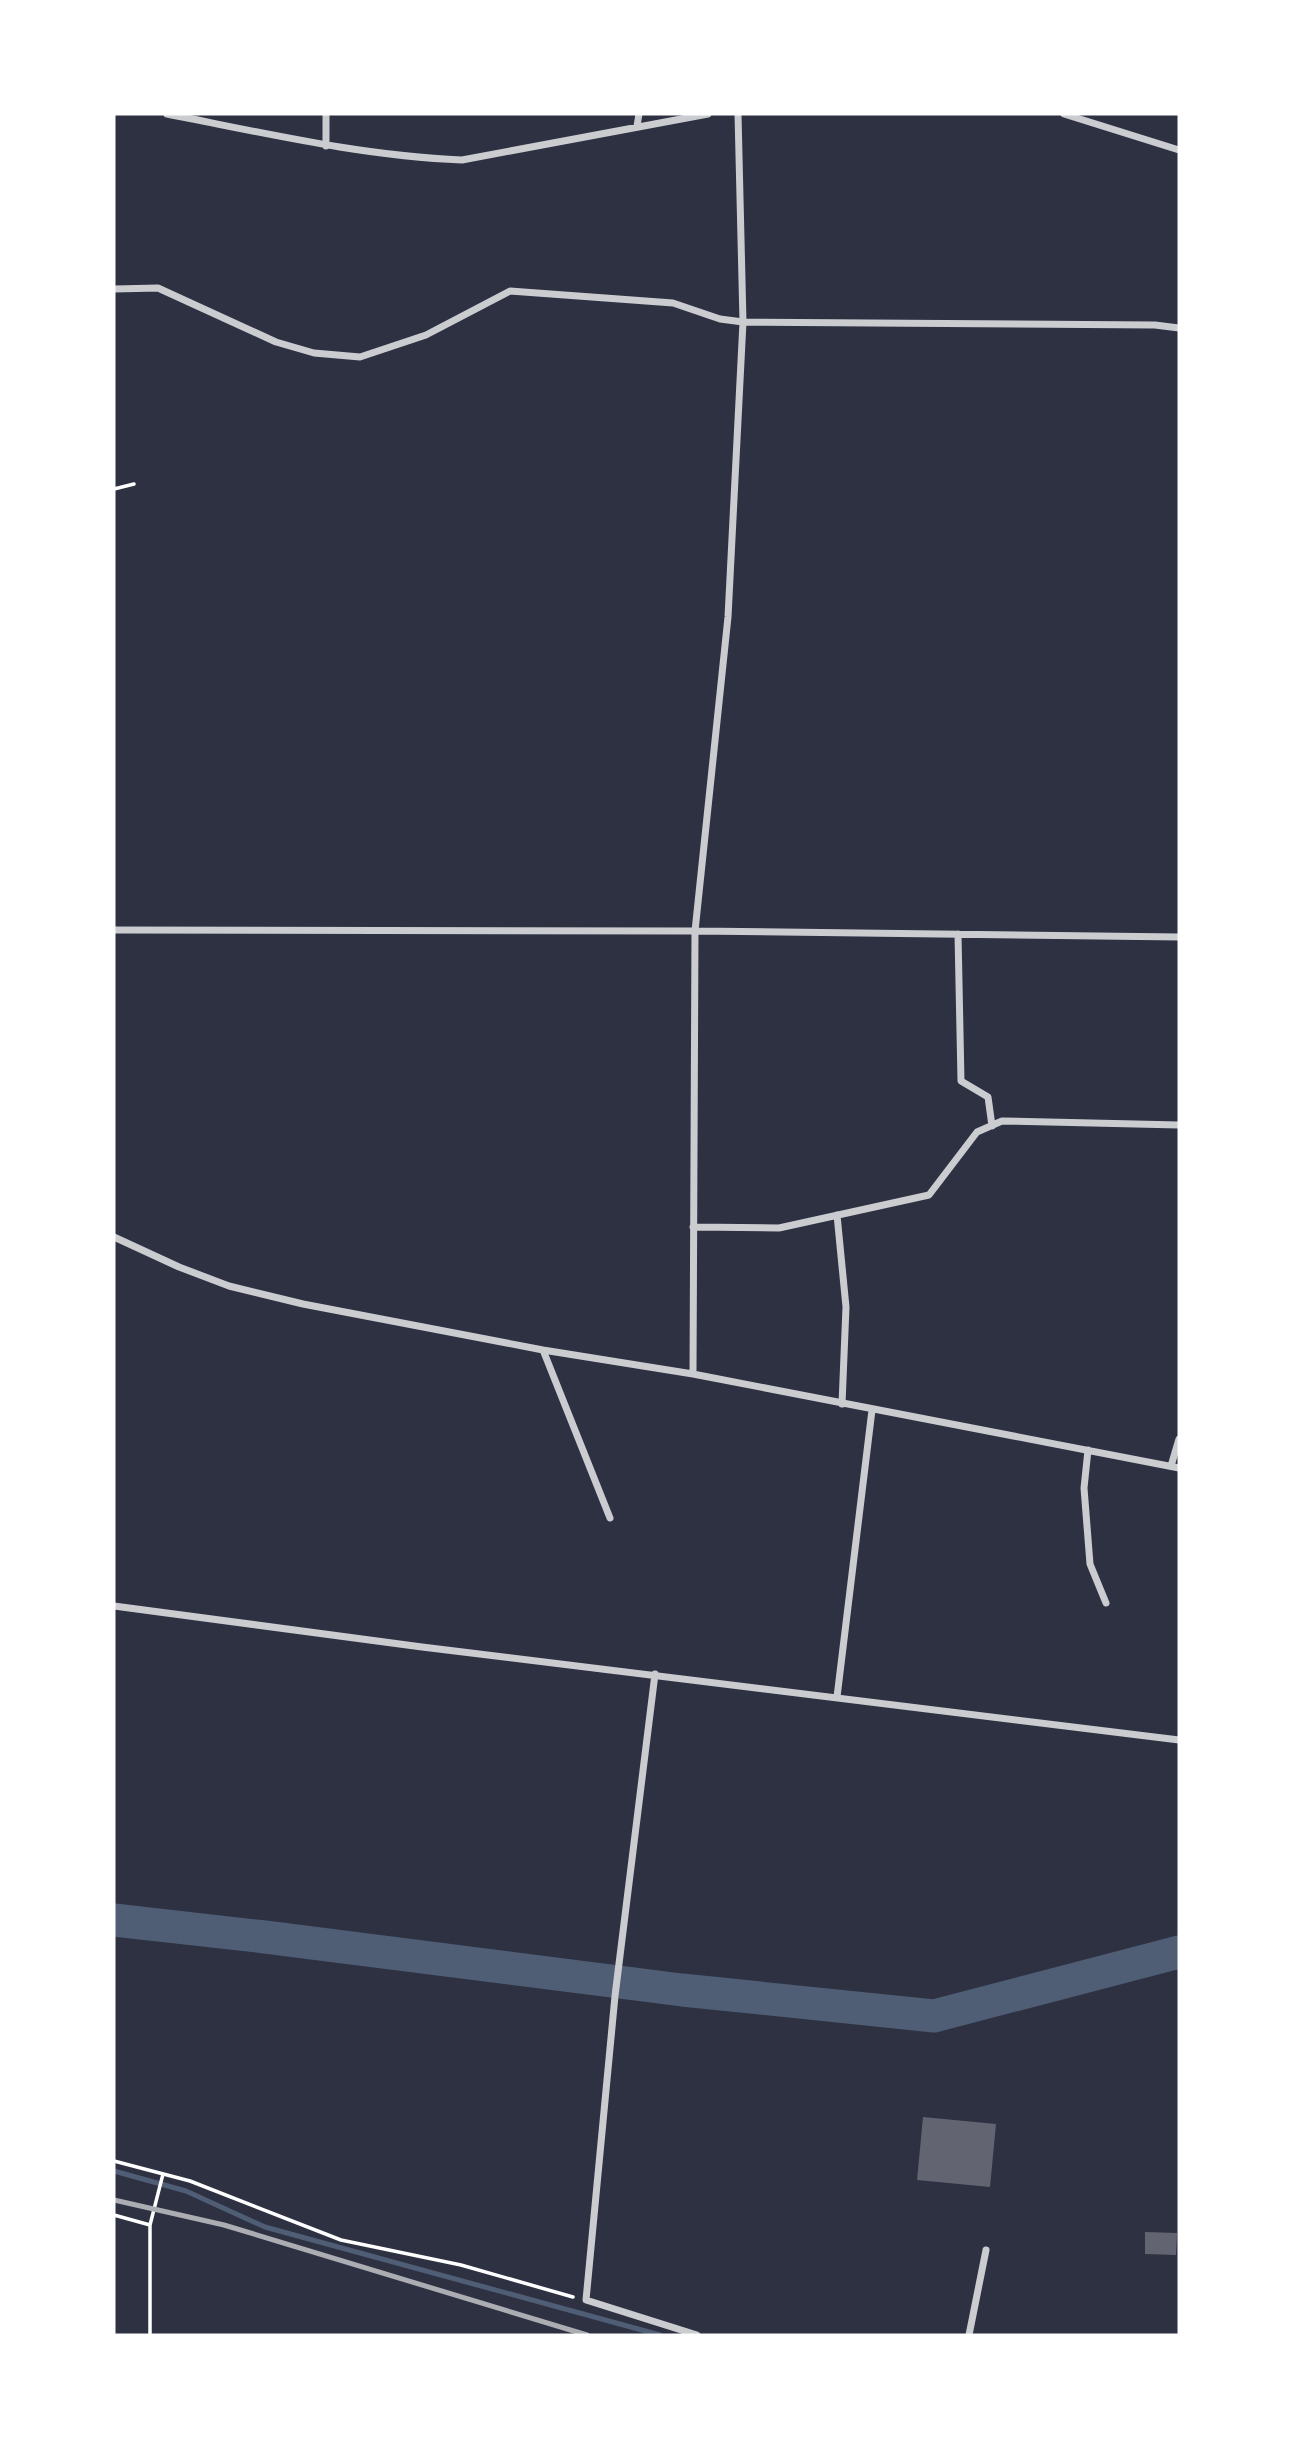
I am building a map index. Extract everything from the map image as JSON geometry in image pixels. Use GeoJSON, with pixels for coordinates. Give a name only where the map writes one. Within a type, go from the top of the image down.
{"type":"FeatureCollection","features":[{"type":"Feature","properties":{"kind":"street"},"geometry":{"type":"LineString","coordinates":[[167,114],[326,146],[430,159],[462,160],[708,114]]}},
{"type":"Feature","properties":{"kind":"street"},"geometry":{"type":"LineString","coordinates":[[326,114],[326,146]]}},
{"type":"Feature","properties":{"kind":"street"},"geometry":{"type":"LineString","coordinates":[[637,126],[639,114]]}},
{"type":"Feature","properties":{"kind":"street"},"geometry":{"type":"LineString","coordinates":[[693,1374],[695,931],[727,617],[743,322],[738,114]]}},
{"type":"Feature","properties":{"kind":"street"},"geometry":{"type":"LineString","coordinates":[[1066,114],[1179,149]]}},
{"type":"Feature","properties":{"kind":"street"},"geometry":{"type":"LineString","coordinates":[[114,289],[158,288],[276,342],[314,353],[360,357],[426,335],[510,291],[673,303],[720,319],[743,322],[1141,325],[1179,328]]}},
{"type":"Feature","properties":{"kind":"street"},"geometry":{"type":"LineString","coordinates":[[114,930],[695,931],[1179,937]]}},
{"type":"Feature","properties":{"kind":"street"},"geometry":{"type":"LineString","coordinates":[[958,934],[961,1081],[988,1097],[992,1126]]}},
{"type":"Feature","properties":{"kind":"street"},"geometry":{"type":"LineString","coordinates":[[693,1227],[779,1228],[929,1195],[977,1132],[1002,1121],[1179,1125]]}},
{"type":"Feature","properties":{"kind":"street"},"geometry":{"type":"LineString","coordinates":[[837,1215],[846,1307],[842,1404]]}},
{"type":"Feature","properties":{"kind":"street"},"geometry":{"type":"LineString","coordinates":[[114,1237],[179,1267],[229,1286],[303,1304],[693,1374],[1175,1467],[1179,1439]]}},
{"type":"Feature","properties":{"kind":"street"},"geometry":{"type":"LineString","coordinates":[[543,1349],[610,1518]]}},
{"type":"Feature","properties":{"kind":"street"},"geometry":{"type":"LineString","coordinates":[[837,1698],[873,1410]]}},
{"type":"Feature","properties":{"kind":"street"},"geometry":{"type":"LineString","coordinates":[[1088,1450],[1084,1488],[1090,1564],[1106,1603]]}},
{"type":"Feature","properties":{"kind":"street"},"geometry":{"type":"LineString","coordinates":[[114,1606],[1179,1740]]}},
{"type":"Feature","properties":{"kind":"street"},"geometry":{"type":"LineString","coordinates":[[655,1674],[615,1996],[586,2300],[697,2335]]}},
{"type":"Feature","properties":{"kind":"street"},"geometry":{"type":"LineString","coordinates":[[970,2335],[986,2250]]}},
{"type":"Feature","properties":{"kind":"path"},"geometry":{"type":"LineString","coordinates":[[114,489],[134,484]]}},
{"type":"Feature","properties":{"kind":"path"},"geometry":{"type":"LineString","coordinates":[[114,2161],[190,2181],[341,2239],[461,2265],[586,2300]]}},
{"type":"Feature","properties":{"kind":"path"},"geometry":{"type":"LineString","coordinates":[[150,2335],[150,2225],[163,2174]]}},
{"type":"Feature","properties":{"kind":"path"},"geometry":{"type":"LineString","coordinates":[[114,2215],[150,2225]]}},
{"type":"Feature","properties":{"kind":"building"},"geometry":{"type":"Polygon","coordinates":[[[923,2117],[996,2124],[990,2187],[917,2180],[923,2117]]]}},
{"type":"Feature","properties":{"kind":"building"},"geometry":{"type":"Polygon","coordinates":[[[1145,2232],[1177,2233],[1176,2255],[1145,2254],[1145,2232]]]}},
{"type":"Feature","properties":{"kind":"waterway"},"geometry":{"type":"LineString","coordinates":[[114,1920],[682,1990],[934,2016],[1179,1952]]}},
{"type":"Feature","properties":{"kind":"waterway"},"geometry":{"type":"LineString","coordinates":[[114,2171],[186,2191],[265,2227],[660,2335]]}},
{"type":"Feature","properties":{"kind":"railway"},"geometry":{"type":"LineString","coordinates":[[114,2200],[224,2225],[587,2335]]}}]}
